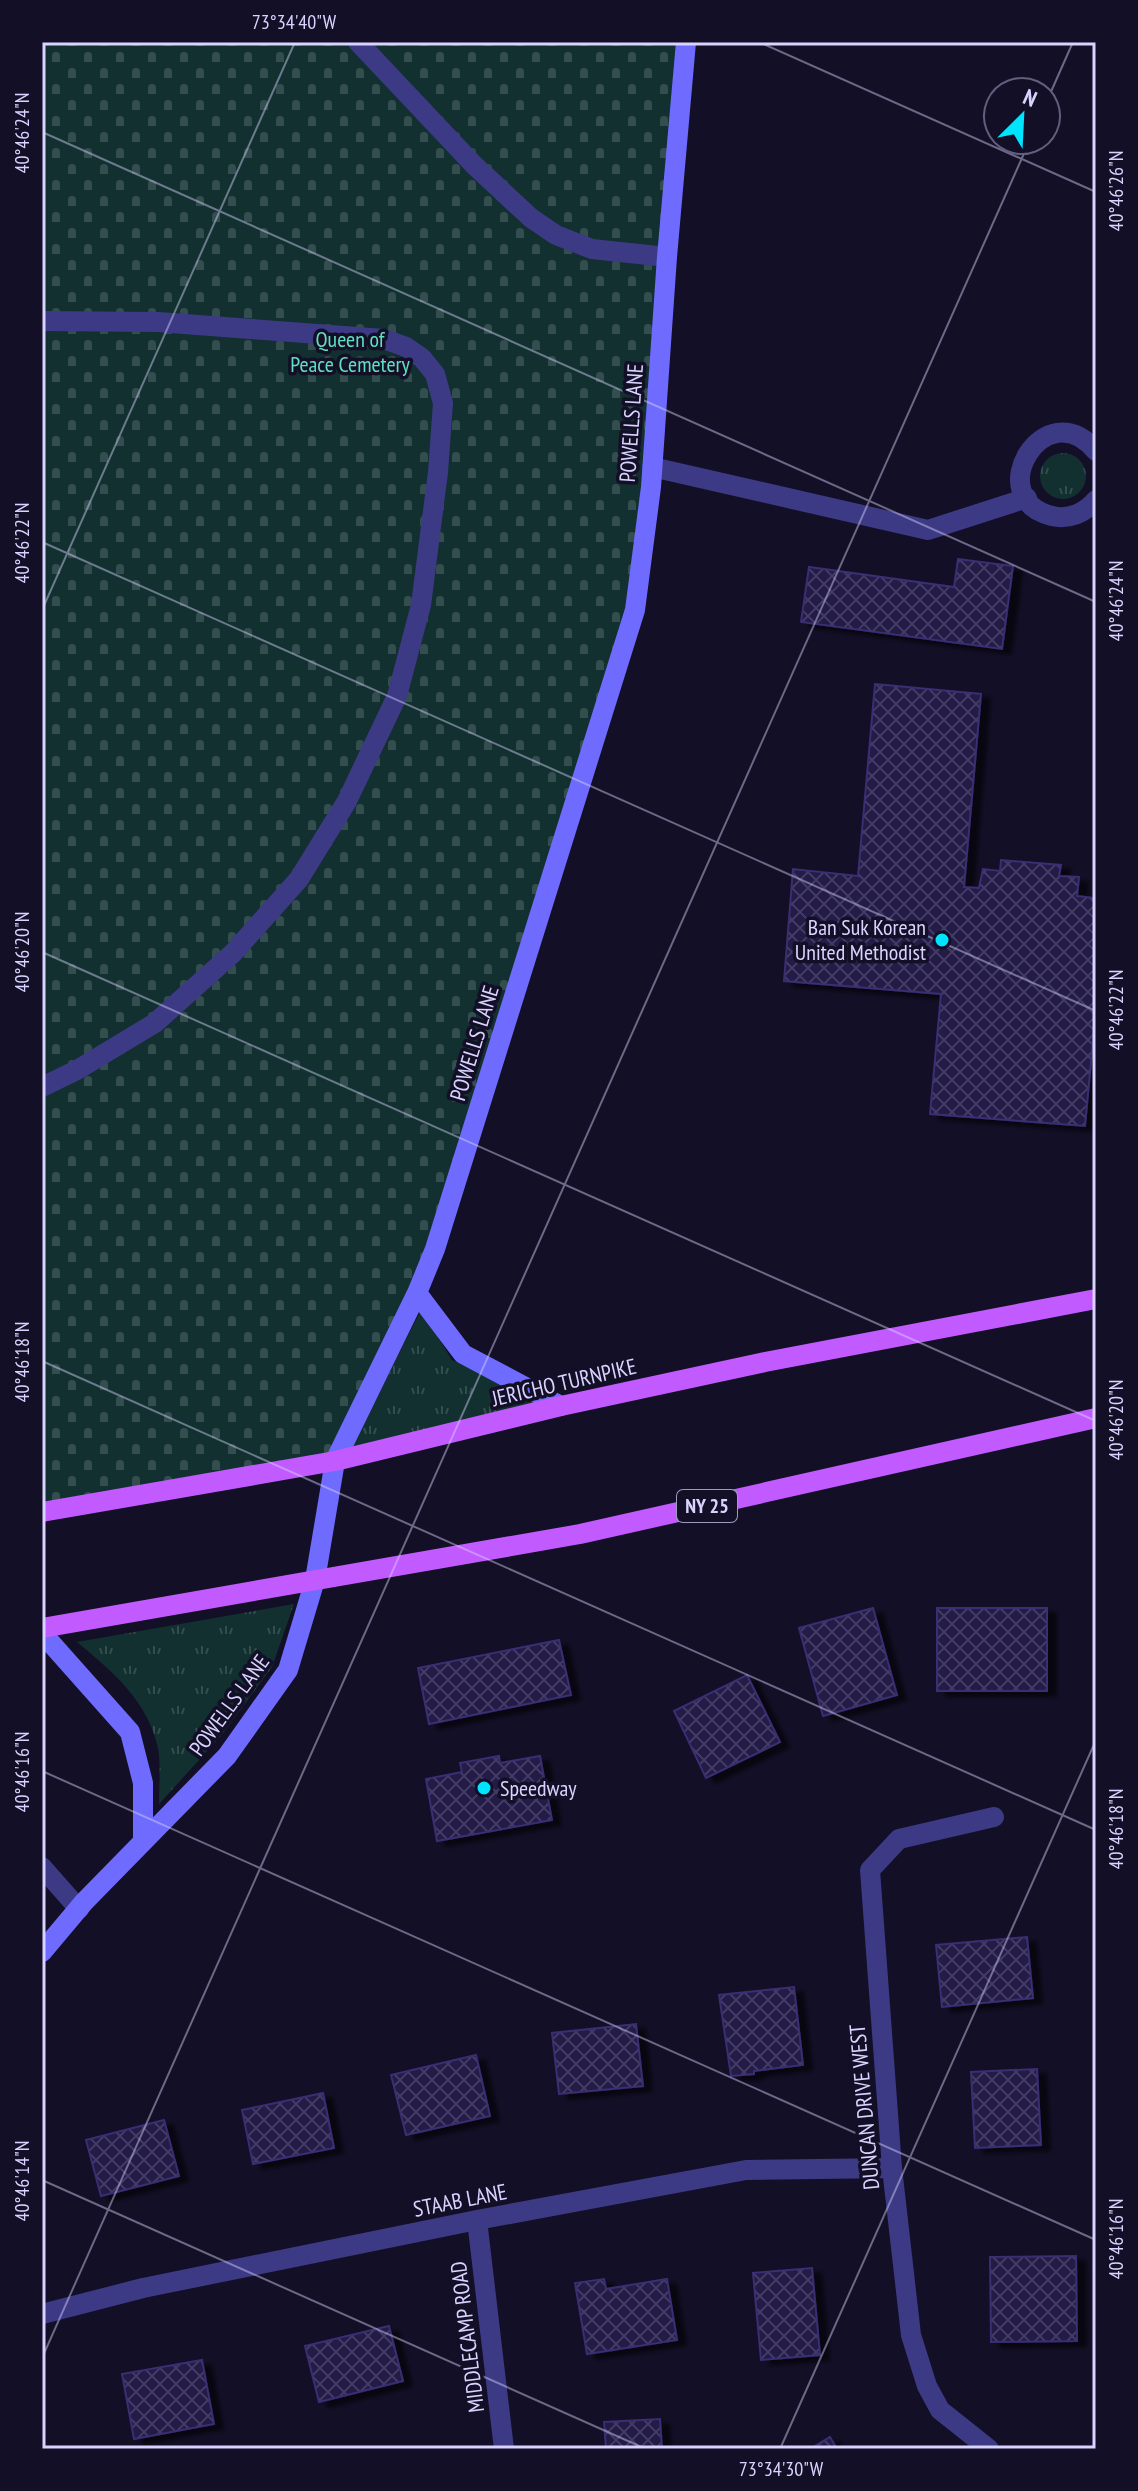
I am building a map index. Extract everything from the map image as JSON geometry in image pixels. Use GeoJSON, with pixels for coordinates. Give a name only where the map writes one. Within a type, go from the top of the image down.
{"type":"FeatureCollection","features":[{"type":"Feature","properties":{"kind":"main road","name":"JERICHO TURNPIKE"},"geometry":{"type":"LineString","coordinates":[[42,1512],[335,1461],[561,1406],[765,1362],[1096,1299]]}},
{"type":"Feature","properties":{"kind":"main road","name":"NY 25"},"geometry":{"type":"LineString","coordinates":[[42,1630],[580,1534],[1096,1418]]}},
{"type":"Feature","properties":{"kind":"street"},"geometry":{"type":"LineString","coordinates":[[358,42],[474,165],[531,218],[556,235],[592,249],[667,257]]}},
{"type":"Feature","properties":{"kind":"street","name":"POWELLS LANE"},"geometry":{"type":"LineString","coordinates":[[42,1952],[143,1841],[227,1756],[288,1670],[315,1580],[335,1461],[417,1293],[435,1249],[635,610],[652,467],[686,42]]}},
{"type":"Feature","properties":{"kind":"street"},"geometry":{"type":"LineString","coordinates":[[42,321],[158,322],[384,339],[406,347],[422,358],[435,374],[443,403],[438,472],[421,605],[397,696],[347,801],[299,879],[233,953],[155,1023],[77,1070],[42,1087]]}},
{"type":"Feature","properties":{"kind":"street"},"geometry":{"type":"LineString","coordinates":[[1096,451],[1083,439],[1069,434],[1041,438],[1030,448],[1020,473],[1027,498],[1036,508],[1060,517],[1085,511],[1096,500]]}},
{"type":"Feature","properties":{"kind":"street"},"geometry":{"type":"LineString","coordinates":[[652,467],[928,530],[1027,498]]}},
{"type":"Feature","properties":{"kind":"street"},"geometry":{"type":"LineString","coordinates":[[417,1293],[463,1354],[561,1406]]}},
{"type":"Feature","properties":{"kind":"street"},"geometry":{"type":"LineString","coordinates":[[42,1630],[130,1732],[143,1783],[143,1841]]}},
{"type":"Feature","properties":{"kind":"street","name":"DUNCAN DRIVE WEST"},"geometry":{"type":"LineString","coordinates":[[989,2449],[940,2410],[927,2386],[911,2335],[892,2168],[870,1870],[899,1839],[994,1817]]}},
{"type":"Feature","properties":{"kind":"street"},"geometry":{"type":"LineString","coordinates":[[42,1867],[79,1909]]}},
{"type":"Feature","properties":{"kind":"street","name":"STAAB LANE"},"geometry":{"type":"LineString","coordinates":[[42,2314],[143,2288],[477,2220],[746,2170],[892,2168]]}},
{"type":"Feature","properties":{"kind":"street","name":"MIDDLECAMP ROAD"},"geometry":{"type":"LineString","coordinates":[[477,2220],[504,2449]]}},
{"type":"Feature","properties":{"kind":"green space","name":"Queen of Peace Cemetery"},"geometry":{"type":"Polygon","coordinates":[[[42,42],[686,42],[635,610],[435,1249],[335,1461],[42,1512],[42,42]]]}},
{"type":"Feature","properties":{"kind":"green space"},"geometry":{"type":"Polygon","coordinates":[[[1063,453],[1080,459],[1086,476],[1080,493],[1063,499],[1046,493],[1040,476],[1046,459],[1063,453]]]}},
{"type":"Feature","properties":{"kind":"green space"},"geometry":{"type":"Polygon","coordinates":[[[421,1310],[452,1360],[544,1404],[351,1448],[421,1310]]]}},
{"type":"Feature","properties":{"kind":"green space"},"geometry":{"type":"Polygon","coordinates":[[[294,1604],[272,1667],[221,1736],[159,1804],[158,1748],[146,1716],[127,1688],[77,1642],[294,1604]]]}},
{"type":"Feature","properties":{"kind":"building"},"geometry":{"type":"Polygon","coordinates":[[[958,559],[1013,566],[1002,649],[801,622],[809,567],[954,587],[958,559]]]}},
{"type":"Feature","properties":{"kind":"building","name":"Ban Suk Korean United Methodist"},"geometry":{"type":"Polygon","coordinates":[[[875,684],[981,694],[964,887],[979,888],[983,869],[1000,871],[1001,860],[1061,865],[1059,876],[1079,877],[1077,896],[1094,898],[1096,875],[1096,1008],[1085,1126],[930,1114],[941,994],[784,981],[793,869],[858,876],[875,684]]]}},
{"type":"Feature","properties":{"kind":"building"},"geometry":{"type":"Polygon","coordinates":[[[873,1608],[897,1695],[823,1716],[799,1628],[873,1608]]]}},
{"type":"Feature","properties":{"kind":"building"},"geometry":{"type":"Polygon","coordinates":[[[937,1608],[1047,1608],[1047,1691],[937,1691],[937,1608]]]}},
{"type":"Feature","properties":{"kind":"building"},"geometry":{"type":"Polygon","coordinates":[[[559,1640],[571,1695],[429,1724],[418,1668],[559,1640]]]}},
{"type":"Feature","properties":{"kind":"building"},"geometry":{"type":"Polygon","coordinates":[[[747,1675],[780,1742],[706,1778],[674,1711],[747,1675]]]}},
{"type":"Feature","properties":{"kind":"building"},"geometry":{"type":"Polygon","coordinates":[[[499,1756],[500,1763],[540,1756],[552,1820],[437,1841],[426,1779],[462,1772],[460,1763],[499,1756]]]}},
{"type":"Feature","properties":{"kind":"building"},"geometry":{"type":"Polygon","coordinates":[[[1027,1937],[1033,1998],[942,2007],[936,1945],[1027,1937]]]}},
{"type":"Feature","properties":{"kind":"building"},"geometry":{"type":"Polygon","coordinates":[[[794,1987],[803,2065],[731,2076],[719,1995],[794,1987]]]}},
{"type":"Feature","properties":{"kind":"building"},"geometry":{"type":"Polygon","coordinates":[[[636,2024],[643,2086],[559,2094],[552,2033],[636,2024]]]}},
{"type":"Feature","properties":{"kind":"building"},"geometry":{"type":"Polygon","coordinates":[[[476,2055],[490,2116],[406,2135],[391,2075],[476,2055]]]}},
{"type":"Feature","properties":{"kind":"building"},"geometry":{"type":"Polygon","coordinates":[[[1037,2069],[1041,2145],[975,2148],[971,2072],[1037,2069]]]}},
{"type":"Feature","properties":{"kind":"building"},"geometry":{"type":"Polygon","coordinates":[[[323,2093],[334,2148],[253,2164],[242,2110],[323,2093]]]}},
{"type":"Feature","properties":{"kind":"building"},"geometry":{"type":"Polygon","coordinates":[[[164,2120],[179,2176],[101,2196],[86,2140],[164,2120]]]}},
{"type":"Feature","properties":{"kind":"building"},"geometry":{"type":"Polygon","coordinates":[[[1076,2256],[1077,2341],[991,2342],[990,2257],[1076,2256]]]}},
{"type":"Feature","properties":{"kind":"building"},"geometry":{"type":"Polygon","coordinates":[[[812,2268],[820,2355],[761,2360],[753,2273],[812,2268]]]}},
{"type":"Feature","properties":{"kind":"building"},"geometry":{"type":"Polygon","coordinates":[[[604,2279],[606,2289],[667,2279],[677,2340],[587,2354],[575,2283],[604,2279]]]}},
{"type":"Feature","properties":{"kind":"building"},"geometry":{"type":"Polygon","coordinates":[[[389,2326],[403,2381],[319,2402],[305,2346],[389,2326]]]}},
{"type":"Feature","properties":{"kind":"building"},"geometry":{"type":"Polygon","coordinates":[[[202,2360],[214,2424],[134,2439],[122,2374],[202,2360]]]}},
{"type":"Feature","properties":{"kind":"building"},"geometry":{"type":"Polygon","coordinates":[[[660,2419],[662,2449],[606,2449],[604,2422],[660,2419]]]}},
{"type":"Feature","properties":{"kind":"building"},"geometry":{"type":"Polygon","coordinates":[[[830,2437],[837,2449],[810,2449],[830,2437]]]}},
{"type":"Feature","properties":{"kind":"place","name":"Ban Suk Korean United Methodist"},"geometry":{"type":"Point","coordinates":[942,940]}},
{"type":"Feature","properties":{"kind":"place","name":"Speedway"},"geometry":{"type":"Point","coordinates":[484,1788]}}]}
